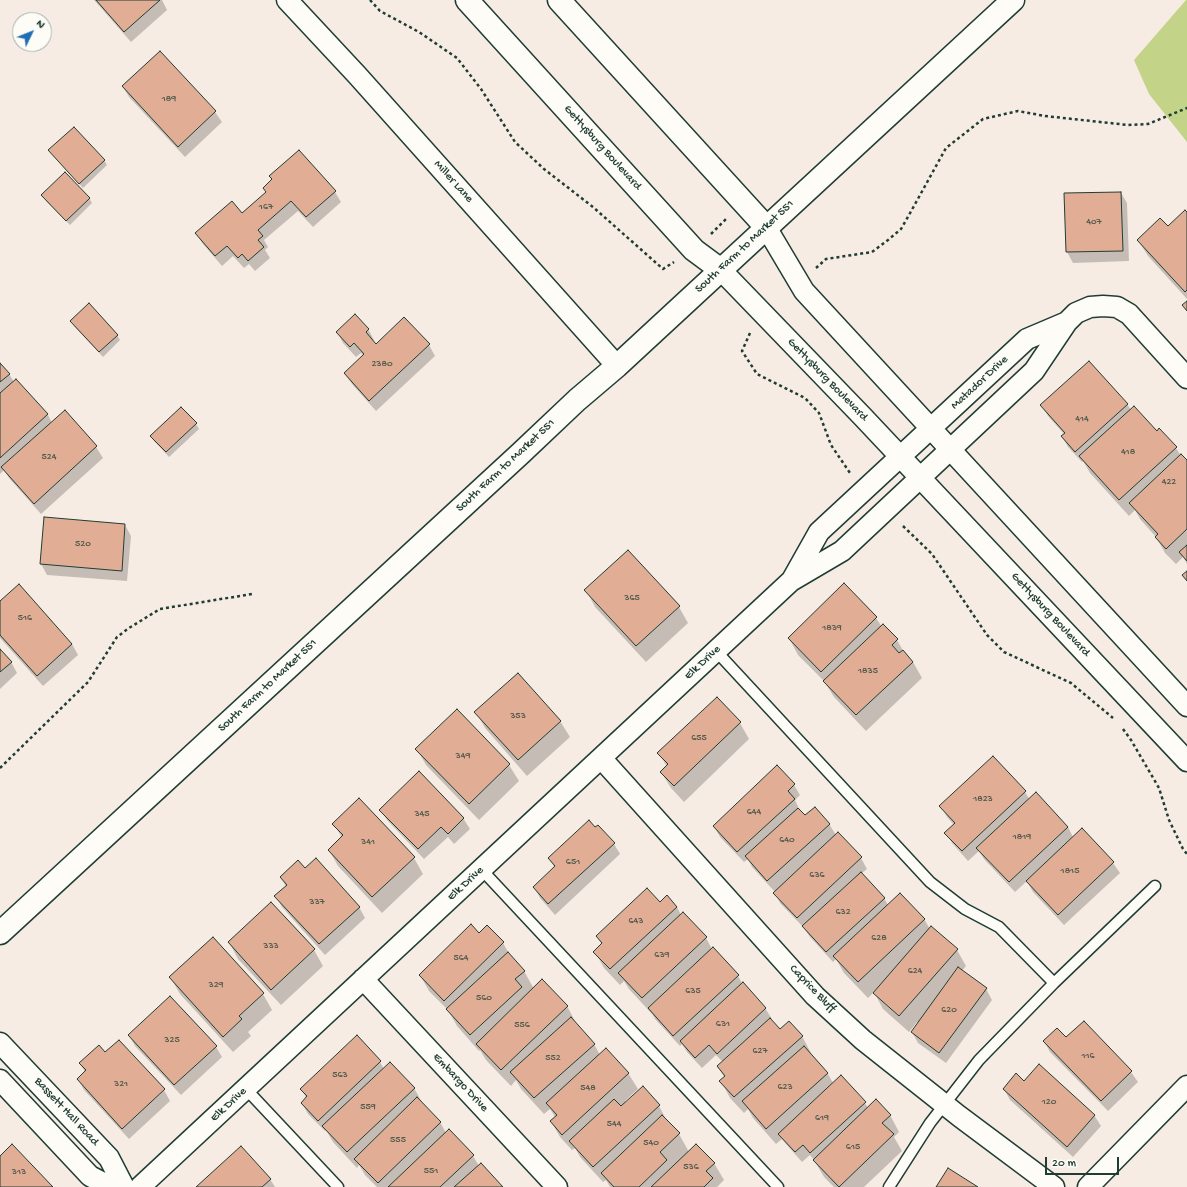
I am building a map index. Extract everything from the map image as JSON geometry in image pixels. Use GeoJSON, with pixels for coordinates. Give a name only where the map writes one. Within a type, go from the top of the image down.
{"type":"FeatureCollection","features":[{"type":"Feature","properties":{"kind":"main road","name":"Gettysburg Boulevard"},"geometry":{"type":"LineString","coordinates":[[467,0],[694,250],[720,270]]}},
{"type":"Feature","properties":{"kind":"main road"},"geometry":{"type":"LineString","coordinates":[[559,0],[766,227]]}},
{"type":"Feature","properties":{"kind":"main road","name":"South Farm to Market 551"},"geometry":{"type":"LineString","coordinates":[[0,933],[1013,0]]}},
{"type":"Feature","properties":{"kind":"street","name":"Miller Lane"},"geometry":{"type":"LineString","coordinates":[[287,0],[357,75],[617,366]]}},
{"type":"Feature","properties":{"kind":"street"},"geometry":{"type":"LineString","coordinates":[[766,227],[804,291],[1187,706]]}},
{"type":"Feature","properties":{"kind":"street","name":"Gettysburg Boulevard"},"geometry":{"type":"LineString","coordinates":[[720,270],[920,477],[1187,761]]}},
{"type":"Feature","properties":{"kind":"street","name":"Matador Drive"},"geometry":{"type":"LineString","coordinates":[[950,449],[1034,371],[1067,322],[1076,313],[1090,307],[1117,307],[1129,314],[1187,378]]}},
{"type":"Feature","properties":{"kind":"street","name":"Matador Drive"},"geometry":{"type":"LineString","coordinates":[[900,456],[1027,339],[1067,322]]}},
{"type":"Feature","properties":{"kind":"street","name":"Elk Drive"},"geometry":{"type":"LineString","coordinates":[[140,1187],[791,581],[842,550],[950,449]]}},
{"type":"Feature","properties":{"kind":"street","name":"Elk Drive"},"geometry":{"type":"LineString","coordinates":[[791,581],[819,532],[900,456]]}},
{"type":"Feature","properties":{"kind":"street","name":"Caprice Bluff"},"geometry":{"type":"LineString","coordinates":[[601,758],[816,996],[863,1040],[944,1104],[1054,1187]]}},
{"type":"Feature","properties":{"kind":"street","name":"Embargo Drive"},"geometry":{"type":"LineString","coordinates":[[363,979],[557,1187]]}},
{"type":"Feature","properties":{"kind":"street","name":"Bassett Hall Road"},"geometry":{"type":"LineString","coordinates":[[0,1042],[109,1158],[124,1187]]}},
{"type":"Feature","properties":{"kind":"street"},"geometry":{"type":"LineString","coordinates":[[0,1080],[90,1176],[111,1187]]}},
{"type":"Feature","properties":{"kind":"street"},"geometry":{"type":"LineString","coordinates":[[1088,1187],[1187,1086]]}},
{"type":"Feature","properties":{"kind":"lane"},"geometry":{"type":"LineString","coordinates":[[716,651],[930,882],[965,909],[999,927],[1054,983]]}},
{"type":"Feature","properties":{"kind":"lane"},"geometry":{"type":"LineString","coordinates":[[482,870],[778,1187]]}},
{"type":"Feature","properties":{"kind":"lane"},"geometry":{"type":"LineString","coordinates":[[889,1187],[930,1123],[978,1060],[1054,983],[1155,886]]}},
{"type":"Feature","properties":{"kind":"lane"},"geometry":{"type":"LineString","coordinates":[[246,1089],[338,1187]]}},
{"type":"Feature","properties":{"kind":"path"},"geometry":{"type":"LineString","coordinates":[[370,0],[380,11],[419,32],[457,58],[481,89],[515,142],[544,169],[593,207],[663,269]]}},
{"type":"Feature","properties":{"kind":"path"},"geometry":{"type":"LineString","coordinates":[[800,283],[826,259],[872,252],[888,240],[909,216],[946,148],[983,120],[1018,111],[1045,116],[1128,125],[1148,124],[1187,108]]}},
{"type":"Feature","properties":{"kind":"path"},"geometry":{"type":"LineString","coordinates":[[766,316],[750,332],[742,351],[757,374],[805,398],[819,414],[831,445],[847,470],[866,489]]}},
{"type":"Feature","properties":{"kind":"path"},"geometry":{"type":"LineString","coordinates":[[886,509],[932,554],[988,635],[1004,652],[1071,683],[1118,723]]}},
{"type":"Feature","properties":{"kind":"path"},"geometry":{"type":"LineString","coordinates":[[0,768],[88,682],[117,637],[129,628],[160,609],[252,594]]}},
{"type":"Feature","properties":{"kind":"path"},"geometry":{"type":"LineString","coordinates":[[1123,728],[1159,788],[1169,820],[1187,854]]}},
{"type":"Feature","properties":{"kind":"green space"},"geometry":{"type":"Polygon","coordinates":[[[1186,0],[1187,142],[1149,94],[1134,60],[1186,0]]]}},
{"type":"Feature","properties":{"kind":"building"},"geometry":{"type":"Polygon","coordinates":[[[96,0],[160,0],[124,32],[96,0]]]}},
{"type":"Feature","properties":{"kind":"building"},"geometry":{"type":"Polygon","coordinates":[[[160,51],[216,111],[178,147],[122,86],[160,51]]]}},
{"type":"Feature","properties":{"kind":"building"},"geometry":{"type":"Polygon","coordinates":[[[74,127],[105,160],[79,184],[48,150],[74,127]]]}},
{"type":"Feature","properties":{"kind":"building"},"geometry":{"type":"Polygon","coordinates":[[[299,150],[336,191],[306,217],[291,201],[258,230],[263,236],[258,240],[264,247],[248,261],[242,254],[238,258],[227,246],[215,256],[195,233],[232,201],[242,213],[266,192],[263,188],[272,179],[269,176],[299,150]]]}},
{"type":"Feature","properties":{"kind":"building"},"geometry":{"type":"Polygon","coordinates":[[[65,172],[90,198],[66,221],[41,195],[65,172]]]}},
{"type":"Feature","properties":{"kind":"building"},"geometry":{"type":"Polygon","coordinates":[[[1121,192],[1123,251],[1066,252],[1064,193],[1121,192]]]}},
{"type":"Feature","properties":{"kind":"building"},"geometry":{"type":"Polygon","coordinates":[[[1185,210],[1187,212],[1187,290],[1185,292],[1137,240],[1160,218],[1168,226],[1185,210]]]}},
{"type":"Feature","properties":{"kind":"building"},"geometry":{"type":"Polygon","coordinates":[[[1187,301],[1187,311],[1182,305],[1187,301]]]}},
{"type":"Feature","properties":{"kind":"building"},"geometry":{"type":"Polygon","coordinates":[[[89,303],[118,335],[99,352],[70,321],[89,303]]]}},
{"type":"Feature","properties":{"kind":"building"},"geometry":{"type":"Polygon","coordinates":[[[355,314],[369,329],[366,332],[376,344],[404,317],[430,344],[369,401],[344,373],[364,354],[354,343],[350,347],[336,332],[355,314]]]}},
{"type":"Feature","properties":{"kind":"building"},"geometry":{"type":"Polygon","coordinates":[[[1089,361],[1128,404],[1075,452],[1061,436],[1065,433],[1040,405],[1089,361]]]}},
{"type":"Feature","properties":{"kind":"building"},"geometry":{"type":"Polygon","coordinates":[[[0,363],[10,374],[0,382],[0,363]]]}},
{"type":"Feature","properties":{"kind":"building"},"geometry":{"type":"Polygon","coordinates":[[[16,379],[48,414],[0,458],[0,393],[16,379]]]}},
{"type":"Feature","properties":{"kind":"building"},"geometry":{"type":"Polygon","coordinates":[[[1134,406],[1157,431],[1159,428],[1177,447],[1119,500],[1079,456],[1134,406]]]}},
{"type":"Feature","properties":{"kind":"building"},"geometry":{"type":"Polygon","coordinates":[[[181,407],[197,423],[166,452],[150,436],[181,407]]]}},
{"type":"Feature","properties":{"kind":"building"},"geometry":{"type":"Polygon","coordinates":[[[65,410],[97,446],[34,504],[1,467],[65,410]]]}},
{"type":"Feature","properties":{"kind":"building"},"geometry":{"type":"Polygon","coordinates":[[[1181,454],[1187,460],[1187,529],[1166,549],[1155,537],[1158,534],[1129,503],[1181,454]]]}},
{"type":"Feature","properties":{"kind":"building"},"geometry":{"type":"Polygon","coordinates":[[[44,517],[125,524],[122,571],[40,564],[44,517]]]}},
{"type":"Feature","properties":{"kind":"building"},"geometry":{"type":"Polygon","coordinates":[[[1187,545],[1187,561],[1179,552],[1187,545]]]}},
{"type":"Feature","properties":{"kind":"building"},"geometry":{"type":"Polygon","coordinates":[[[628,550],[680,606],[636,646],[584,590],[628,550]]]}},
{"type":"Feature","properties":{"kind":"building"},"geometry":{"type":"Polygon","coordinates":[[[1187,571],[1187,581],[1182,575],[1187,571]]]}},
{"type":"Feature","properties":{"kind":"building"},"geometry":{"type":"Polygon","coordinates":[[[844,583],[877,617],[821,672],[788,638],[844,583]]]}},
{"type":"Feature","properties":{"kind":"building"},"geometry":{"type":"Polygon","coordinates":[[[19,584],[72,644],[37,676],[0,635],[0,601],[19,584]]]}},
{"type":"Feature","properties":{"kind":"building"},"geometry":{"type":"Polygon","coordinates":[[[883,624],[898,639],[892,645],[899,653],[903,650],[913,662],[856,715],[823,681],[883,624]]]}},
{"type":"Feature","properties":{"kind":"building"},"geometry":{"type":"Polygon","coordinates":[[[0,649],[12,662],[0,672],[0,649]]]}},
{"type":"Feature","properties":{"kind":"building"},"geometry":{"type":"Polygon","coordinates":[[[518,673],[561,721],[518,760],[474,712],[518,673]]]}},
{"type":"Feature","properties":{"kind":"building"},"geometry":{"type":"Polygon","coordinates":[[[717,697],[741,722],[674,786],[660,772],[668,764],[657,753],[717,697]]]}},
{"type":"Feature","properties":{"kind":"building"},"geometry":{"type":"Polygon","coordinates":[[[457,709],[510,764],[469,804],[415,749],[457,709]]]}},
{"type":"Feature","properties":{"kind":"building"},"geometry":{"type":"Polygon","coordinates":[[[993,756],[1026,791],[962,851],[944,833],[955,823],[939,806],[993,756]]]}},
{"type":"Feature","properties":{"kind":"building"},"geometry":{"type":"Polygon","coordinates":[[[777,765],[795,784],[788,791],[795,799],[737,852],[713,826],[777,765]]]}},
{"type":"Feature","properties":{"kind":"building"},"geometry":{"type":"Polygon","coordinates":[[[419,771],[464,818],[448,834],[441,827],[418,849],[379,810],[419,771]]]}},
{"type":"Feature","properties":{"kind":"building"},"geometry":{"type":"Polygon","coordinates":[[[1036,792],[1068,827],[1009,882],[976,848],[1036,792]]]}},
{"type":"Feature","properties":{"kind":"building"},"geometry":{"type":"Polygon","coordinates":[[[359,798],[415,857],[372,897],[328,850],[343,835],[332,824],[359,798]]]}},
{"type":"Feature","properties":{"kind":"building"},"geometry":{"type":"Polygon","coordinates":[[[815,807],[830,824],[767,881],[745,856],[798,808],[805,815],[815,807]]]}},
{"type":"Feature","properties":{"kind":"building"},"geometry":{"type":"Polygon","coordinates":[[[589,820],[595,827],[598,825],[615,843],[548,904],[533,887],[555,866],[548,858],[589,820]]]}},
{"type":"Feature","properties":{"kind":"building"},"geometry":{"type":"Polygon","coordinates":[[[1082,828],[1114,862],[1058,915],[1026,881],[1082,828]]]}},
{"type":"Feature","properties":{"kind":"building"},"geometry":{"type":"Polygon","coordinates":[[[838,832],[862,857],[797,918],[773,893],[838,832]]]}},
{"type":"Feature","properties":{"kind":"building"},"geometry":{"type":"Polygon","coordinates":[[[316,858],[360,907],[319,944],[274,896],[287,885],[280,877],[298,860],[305,868],[316,858]]]}},
{"type":"Feature","properties":{"kind":"building"},"geometry":{"type":"Polygon","coordinates":[[[861,872],[885,898],[826,952],[802,926],[861,872]]]}},
{"type":"Feature","properties":{"kind":"building"},"geometry":{"type":"Polygon","coordinates":[[[647,888],[660,902],[667,895],[677,907],[610,969],[593,952],[602,943],[596,936],[647,888]]]}},
{"type":"Feature","properties":{"kind":"building"},"geometry":{"type":"Polygon","coordinates":[[[900,893],[925,919],[858,982],[833,956],[900,893]]]}},
{"type":"Feature","properties":{"kind":"building"},"geometry":{"type":"Polygon","coordinates":[[[271,902],[315,949],[271,990],[228,942],[271,902]]]}},
{"type":"Feature","properties":{"kind":"building"},"geometry":{"type":"Polygon","coordinates":[[[683,912],[707,937],[642,998],[618,973],[683,912]]]}},
{"type":"Feature","properties":{"kind":"building"},"geometry":{"type":"Polygon","coordinates":[[[471,924],[479,933],[487,925],[504,942],[444,1001],[419,975],[471,924]]]}},
{"type":"Feature","properties":{"kind":"building"},"geometry":{"type":"Polygon","coordinates":[[[931,926],[958,949],[899,1016],[873,993],[931,926]]]}},
{"type":"Feature","properties":{"kind":"building"},"geometry":{"type":"Polygon","coordinates":[[[213,937],[264,993],[239,1016],[242,1019],[223,1037],[169,977],[213,937]]]}},
{"type":"Feature","properties":{"kind":"building"},"geometry":{"type":"Polygon","coordinates":[[[713,947],[739,975],[673,1036],[648,1008],[713,947]]]}},
{"type":"Feature","properties":{"kind":"building"},"geometry":{"type":"Polygon","coordinates":[[[508,952],[525,971],[515,979],[522,987],[470,1035],[446,1009],[508,952]]]}},
{"type":"Feature","properties":{"kind":"building"},"geometry":{"type":"Polygon","coordinates":[[[958,967],[987,988],[939,1053],[911,1032],[958,967]]]}},
{"type":"Feature","properties":{"kind":"building"},"geometry":{"type":"Polygon","coordinates":[[[542,979],[568,1006],[501,1070],[476,1044],[542,979]]]}},
{"type":"Feature","properties":{"kind":"building"},"geometry":{"type":"Polygon","coordinates":[[[743,982],[766,1008],[717,1054],[709,1045],[695,1058],[680,1041],[743,982]]]}},
{"type":"Feature","properties":{"kind":"building"},"geometry":{"type":"Polygon","coordinates":[[[170,996],[217,1046],[174,1085],[128,1035],[170,996]]]}},
{"type":"Feature","properties":{"kind":"building"},"geometry":{"type":"Polygon","coordinates":[[[571,1017],[595,1044],[534,1098],[510,1072],[571,1017]]]}},
{"type":"Feature","properties":{"kind":"building"},"geometry":{"type":"Polygon","coordinates":[[[770,1018],[780,1029],[789,1021],[803,1036],[734,1097],[719,1081],[725,1076],[717,1066],[770,1018]]]}},
{"type":"Feature","properties":{"kind":"building"},"geometry":{"type":"Polygon","coordinates":[[[1084,1021],[1132,1071],[1101,1101],[1043,1041],[1057,1028],[1066,1037],[1084,1021]]]}},
{"type":"Feature","properties":{"kind":"building"},"geometry":{"type":"Polygon","coordinates":[[[357,1035],[381,1061],[318,1121],[301,1103],[307,1096],[300,1089],[357,1035]]]}},
{"type":"Feature","properties":{"kind":"building"},"geometry":{"type":"Polygon","coordinates":[[[119,1040],[165,1089],[122,1129],[77,1079],[86,1070],[79,1063],[99,1045],[105,1052],[119,1040]]]}},
{"type":"Feature","properties":{"kind":"building"},"geometry":{"type":"Polygon","coordinates":[[[804,1046],[828,1073],[766,1129],[742,1101],[804,1046]]]}},
{"type":"Feature","properties":{"kind":"building"},"geometry":{"type":"Polygon","coordinates":[[[606,1048],[629,1073],[562,1135],[550,1121],[557,1115],[546,1103],[606,1048]]]}},
{"type":"Feature","properties":{"kind":"building"},"geometry":{"type":"Polygon","coordinates":[[[390,1062],[415,1088],[347,1152],[322,1126],[390,1062]]]}},
{"type":"Feature","properties":{"kind":"building"},"geometry":{"type":"Polygon","coordinates":[[[1039,1064],[1095,1115],[1067,1147],[1003,1089],[1016,1073],[1024,1081],[1039,1064]]]}},
{"type":"Feature","properties":{"kind":"building"},"geometry":{"type":"Polygon","coordinates":[[[841,1075],[866,1102],[810,1153],[803,1145],[795,1152],[778,1134],[841,1075]]]}},
{"type":"Feature","properties":{"kind":"building"},"geometry":{"type":"Polygon","coordinates":[[[643,1086],[660,1105],[593,1167],[569,1141],[614,1099],[621,1106],[643,1086]]]}},
{"type":"Feature","properties":{"kind":"building"},"geometry":{"type":"Polygon","coordinates":[[[417,1097],[441,1122],[378,1183],[354,1159],[417,1097]]]}},
{"type":"Feature","properties":{"kind":"building"},"geometry":{"type":"Polygon","coordinates":[[[876,1099],[891,1115],[882,1123],[894,1134],[839,1187],[813,1160],[876,1099]]]}},
{"type":"Feature","properties":{"kind":"building"},"geometry":{"type":"Polygon","coordinates":[[[662,1115],[680,1133],[660,1152],[667,1160],[639,1187],[614,1187],[601,1173],[662,1115]]]}},
{"type":"Feature","properties":{"kind":"building"},"geometry":{"type":"Polygon","coordinates":[[[449,1129],[474,1155],[440,1187],[388,1187],[449,1129]]]}},
{"type":"Feature","properties":{"kind":"building"},"geometry":{"type":"Polygon","coordinates":[[[12,1144],[53,1187],[0,1187],[0,1156],[12,1144]]]}},
{"type":"Feature","properties":{"kind":"building"},"geometry":{"type":"Polygon","coordinates":[[[696,1144],[715,1163],[706,1171],[713,1178],[704,1187],[651,1187],[696,1144]]]}},
{"type":"Feature","properties":{"kind":"building"},"geometry":{"type":"Polygon","coordinates":[[[241,1146],[271,1179],[262,1187],[196,1187],[241,1146]]]}},
{"type":"Feature","properties":{"kind":"building"},"geometry":{"type":"Polygon","coordinates":[[[481,1163],[503,1187],[454,1187],[481,1163]]]}},
{"type":"Feature","properties":{"kind":"building"},"geometry":{"type":"Polygon","coordinates":[[[948,1168],[978,1187],[936,1187],[948,1168]]]}}]}
